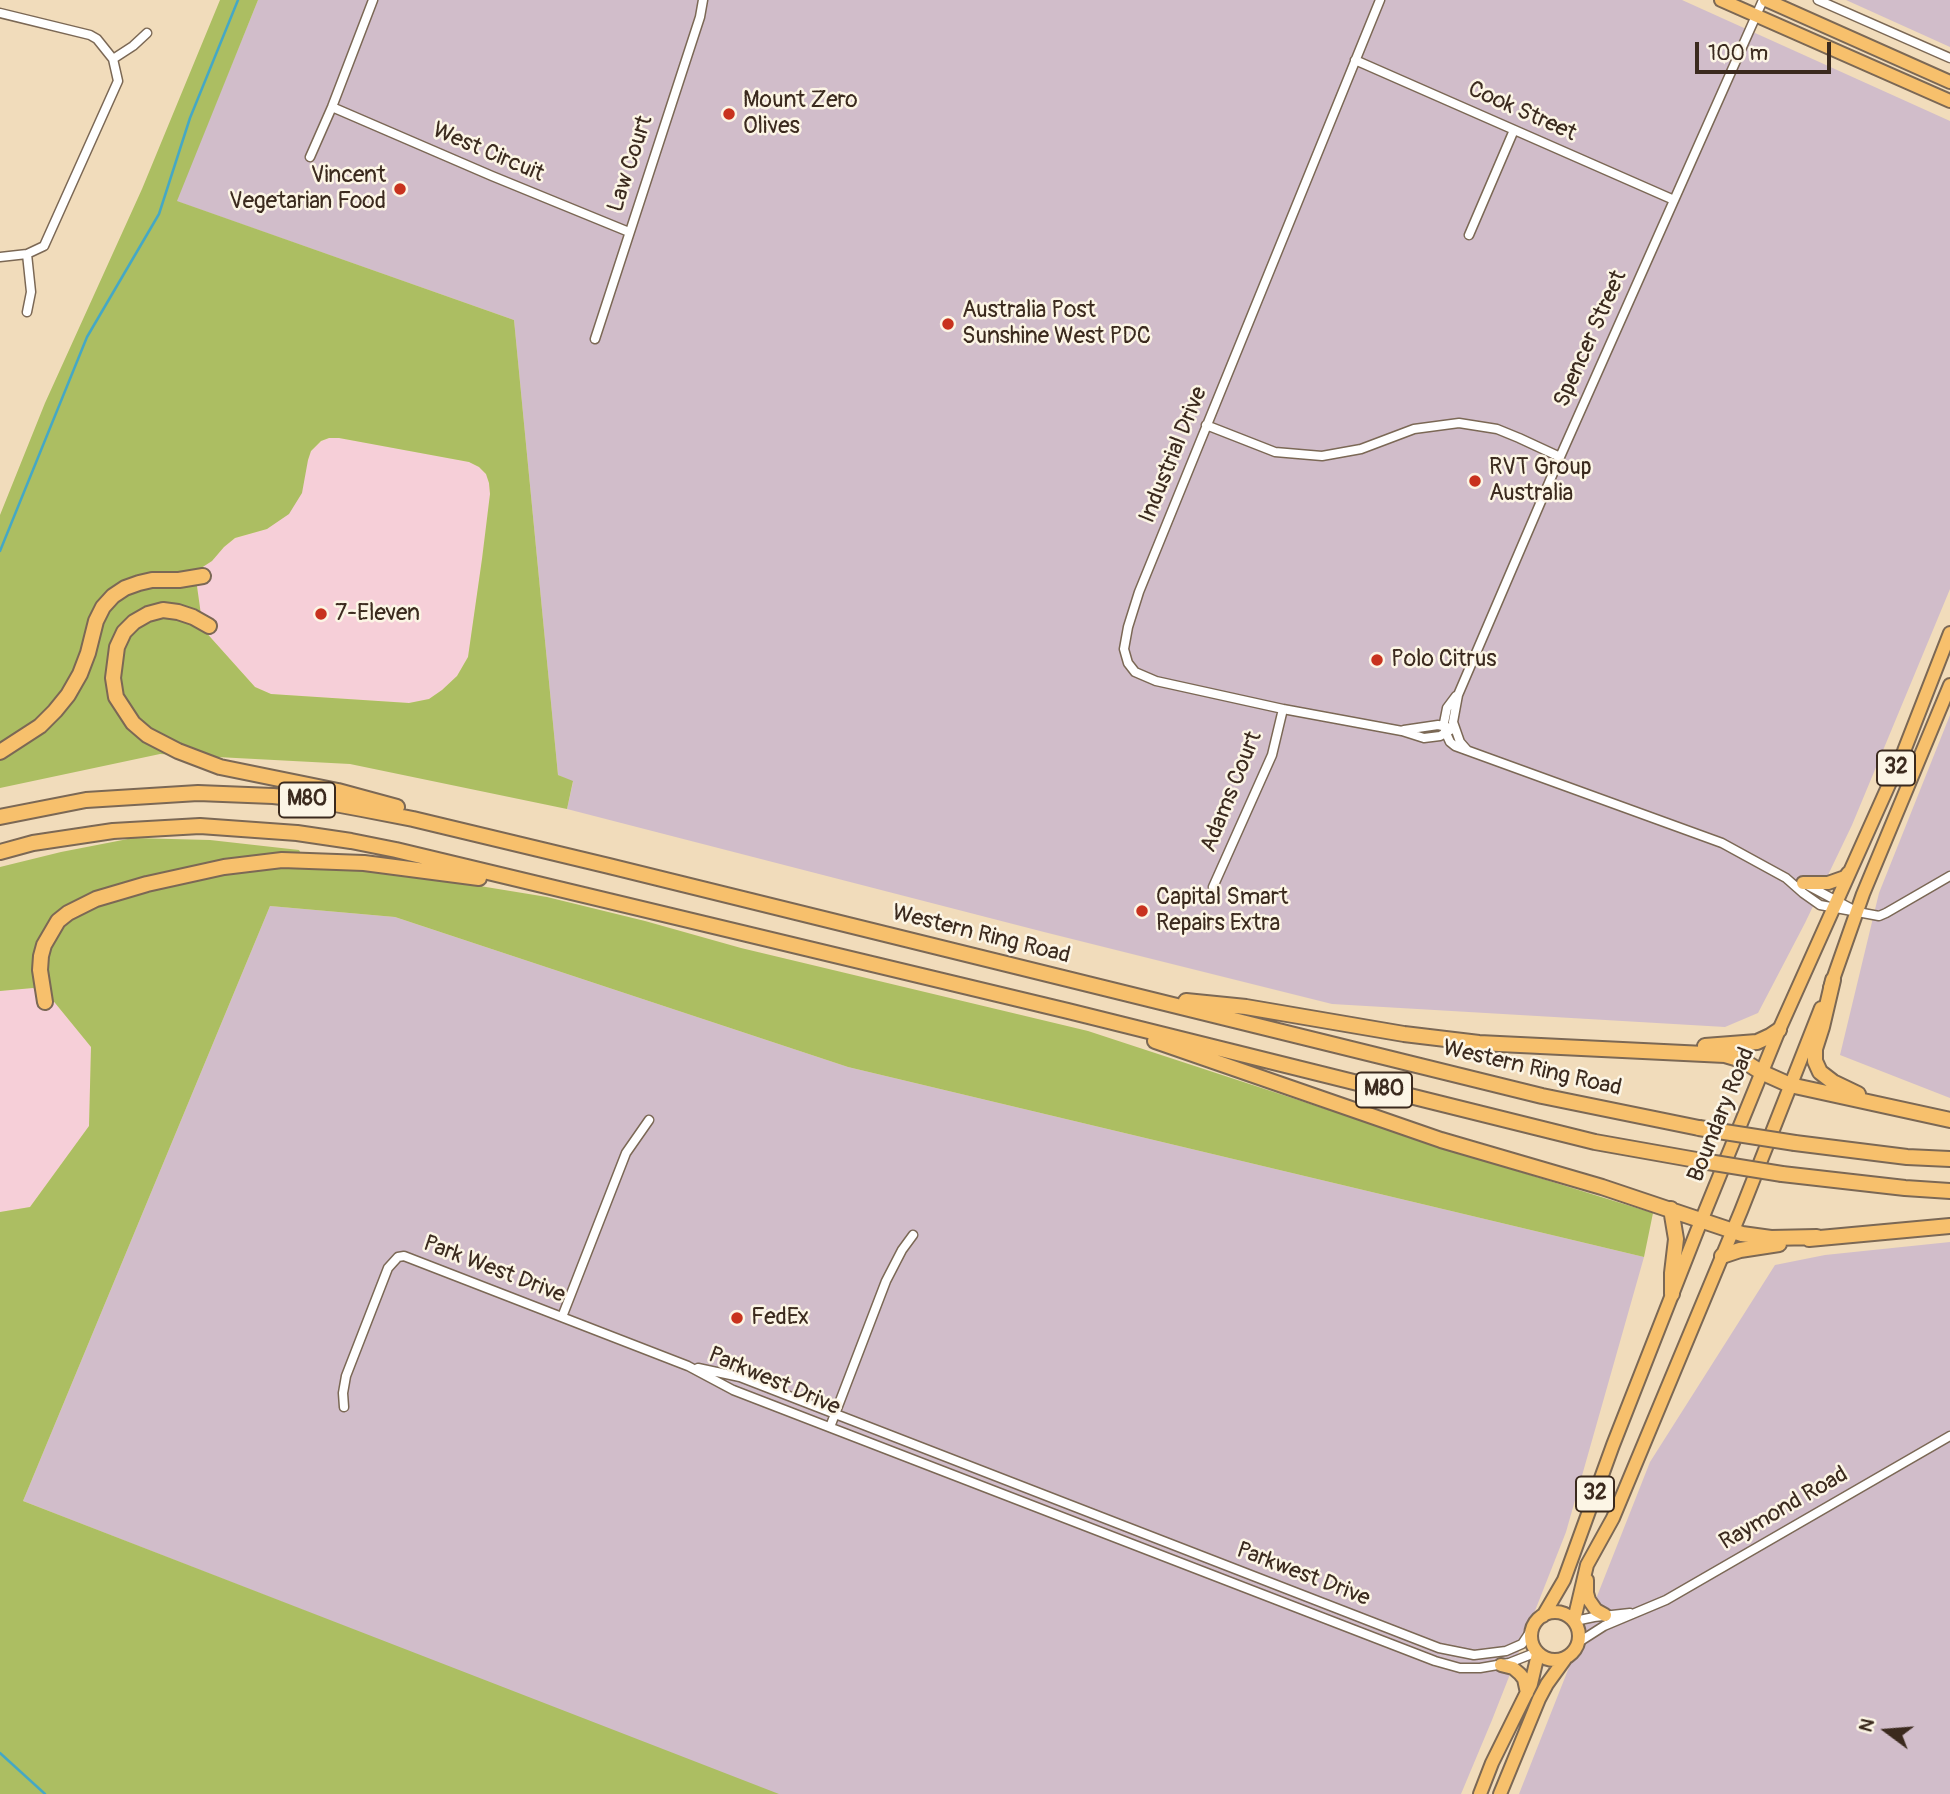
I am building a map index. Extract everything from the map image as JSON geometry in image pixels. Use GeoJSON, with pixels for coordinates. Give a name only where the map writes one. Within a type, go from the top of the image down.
{"type":"FeatureCollection","features":[{"type":"Feature","properties":{"kind":"highway"},"geometry":{"type":"LineString","coordinates":[[0,752],[40,726],[68,695],[88,653],[96,621],[113,596],[125,588],[152,580],[179,580],[203,576]]}},
{"type":"Feature","properties":{"kind":"highway"},"geometry":{"type":"LineString","coordinates":[[209,626],[178,612],[163,610],[141,618],[124,632],[114,661],[116,696],[132,723],[147,735],[178,751],[220,767],[338,791],[609,866]]}},
{"type":"Feature","properties":{"kind":"highway","name":"Western Ring Road"},"geometry":{"type":"LineString","coordinates":[[0,817],[86,800],[198,793],[319,801],[413,819],[609,866],[1542,1096],[1699,1128],[1795,1143],[1907,1157],[1950,1159]]}},
{"type":"Feature","properties":{"kind":"highway","name":"M80"},"geometry":{"type":"LineString","coordinates":[[0,852],[33,843],[113,831],[200,827],[297,833],[374,846],[1068,1011],[1595,1142],[1782,1174],[1950,1191]]}},
{"type":"Feature","properties":{"kind":"highway"},"geometry":{"type":"LineString","coordinates":[[45,1002],[40,970],[44,944],[58,921],[96,898],[205,871],[272,861],[331,861],[557,889]]}},
{"type":"Feature","properties":{"kind":"highway"},"geometry":{"type":"LineString","coordinates":[[1833,979],[1815,1049],[1817,1068],[1833,1082],[1882,1104]]}},
{"type":"Feature","properties":{"kind":"highway"},"geometry":{"type":"LineString","coordinates":[[1133,995],[1247,1007],[1446,1040],[1496,1045],[1725,1055],[1742,1060],[1790,1085],[1950,1120]]}},
{"type":"Feature","properties":{"kind":"highway"},"geometry":{"type":"LineString","coordinates":[[1068,1011],[1441,1140],[1671,1209],[1754,1237],[1817,1237],[1950,1226]]}},
{"type":"Feature","properties":{"kind":"highway"},"geometry":{"type":"LineString","coordinates":[[1599,1049],[1748,1043],[1767,1038],[1779,1030]]}},
{"type":"Feature","properties":{"kind":"highway"},"geometry":{"type":"LineString","coordinates":[[1671,1209],[1676,1239],[1672,1294]]}},
{"type":"Feature","properties":{"kind":"highway"},"geometry":{"type":"LineString","coordinates":[[1722,1256],[1740,1250],[1817,1237]]}},
{"type":"Feature","properties":{"kind":"main road"},"geometry":{"type":"LineString","coordinates":[[1721,0],[1950,101]]}},
{"type":"Feature","properties":{"kind":"main road"},"geometry":{"type":"LineString","coordinates":[[1764,0],[1950,82]]}},
{"type":"Feature","properties":{"kind":"main road","name":"Boundary Road"},"geometry":{"type":"LineString","coordinates":[[1543,1616],[1564,1580],[1601,1477],[1761,1072],[1903,751],[1950,633]]}},
{"type":"Feature","properties":{"kind":"main road","name":"32"},"geometry":{"type":"LineString","coordinates":[[1579,1642],[1579,1631],[1574,1620],[1587,1565],[1613,1518],[1722,1256],[1833,979],[1857,912],[1950,685]]}},
{"type":"Feature","properties":{"kind":"main road"},"geometry":{"type":"LineString","coordinates":[[1802,883],[1828,883],[1844,877],[1850,870]]}},
{"type":"Feature","properties":{"kind":"main road"},"geometry":{"type":"LineString","coordinates":[[1587,1565],[1589,1601],[1605,1615]]}},
{"type":"Feature","properties":{"kind":"main road"},"geometry":{"type":"LineString","coordinates":[[1543,1616],[1557,1612],[1574,1620]]}},
{"type":"Feature","properties":{"kind":"main road","name":"32"},"geometry":{"type":"LineString","coordinates":[[1532,1629],[1543,1616]]}},
{"type":"Feature","properties":{"kind":"main road"},"geometry":{"type":"LineString","coordinates":[[1532,1629],[1532,1643],[1538,1653],[1550,1660],[1564,1659]]}},
{"type":"Feature","properties":{"kind":"main road"},"geometry":{"type":"LineString","coordinates":[[1500,1794],[1539,1699],[1564,1659],[1574,1653],[1579,1642]]}},
{"type":"Feature","properties":{"kind":"main road"},"geometry":{"type":"LineString","coordinates":[[1480,1794],[1492,1763],[1527,1693],[1538,1653]]}},
{"type":"Feature","properties":{"kind":"main road"},"geometry":{"type":"LineString","coordinates":[[1501,1665],[1513,1668],[1520,1674],[1527,1693]]}},
{"type":"Feature","properties":{"kind":"street"},"geometry":{"type":"LineString","coordinates":[[310,157],[373,0]]}},
{"type":"Feature","properties":{"kind":"street","name":"Law Court"},"geometry":{"type":"LineString","coordinates":[[595,339],[703,0]]}},
{"type":"Feature","properties":{"kind":"street","name":"Industrial Drive"},"geometry":{"type":"LineString","coordinates":[[1380,0],[1139,592],[1124,649],[1128,663],[1135,672],[1156,681],[1283,709],[1402,731],[1424,738],[1440,736],[1448,729]]}},
{"type":"Feature","properties":{"kind":"street","name":"Spencer Street"},"geometry":{"type":"LineString","coordinates":[[1448,729],[1458,695],[1560,457],[1764,0]]}},
{"type":"Feature","properties":{"kind":"street"},"geometry":{"type":"LineString","coordinates":[[1818,0],[1950,58]]}},
{"type":"Feature","properties":{"kind":"street"},"geometry":{"type":"LineString","coordinates":[[0,13],[97,39],[113,59],[118,81],[44,246],[27,254],[0,257]]}},
{"type":"Feature","properties":{"kind":"street"},"geometry":{"type":"LineString","coordinates":[[113,59],[147,33]]}},
{"type":"Feature","properties":{"kind":"street","name":"Cook Street"},"geometry":{"type":"LineString","coordinates":[[1355,60],[1674,200]]}},
{"type":"Feature","properties":{"kind":"street","name":"West Circuit"},"geometry":{"type":"LineString","coordinates":[[332,107],[629,232]]}},
{"type":"Feature","properties":{"kind":"street"},"geometry":{"type":"LineString","coordinates":[[1469,235],[1514,130]]}},
{"type":"Feature","properties":{"kind":"street"},"geometry":{"type":"LineString","coordinates":[[27,254],[31,292],[27,312]]}},
{"type":"Feature","properties":{"kind":"street"},"geometry":{"type":"LineString","coordinates":[[1206,425],[1275,452],[1322,456],[1361,449],[1414,429],[1459,423],[1497,429],[1560,457]]}},
{"type":"Feature","properties":{"kind":"street","name":"Adams Court"},"geometry":{"type":"LineString","coordinates":[[1213,887],[1272,755],[1283,709]]}},
{"type":"Feature","properties":{"kind":"street"},"geometry":{"type":"LineString","coordinates":[[1448,729],[1467,750],[1706,837],[1742,853],[1786,878],[1820,905],[1835,904]]}},
{"type":"Feature","properties":{"kind":"street"},"geometry":{"type":"LineString","coordinates":[[1786,878],[1802,883],[1835,904],[1873,916],[1886,914],[1950,876]]}},
{"type":"Feature","properties":{"kind":"street"},"geometry":{"type":"LineString","coordinates":[[562,1317],[626,1153],[649,1120]]}},
{"type":"Feature","properties":{"kind":"street"},"geometry":{"type":"LineString","coordinates":[[830,1427],[886,1281],[913,1235]]}},
{"type":"Feature","properties":{"kind":"street","name":"Park West Drive"},"geometry":{"type":"LineString","coordinates":[[344,1407],[346,1376],[388,1268],[398,1257],[411,1259],[688,1366]]}},
{"type":"Feature","properties":{"kind":"street","name":"Parkwest Drive"},"geometry":{"type":"LineString","coordinates":[[688,1366],[740,1377],[1439,1648],[1465,1655],[1488,1654],[1516,1647],[1532,1629]]}},
{"type":"Feature","properties":{"kind":"street","name":"Parkwest Drive"},"geometry":{"type":"LineString","coordinates":[[688,1366],[733,1390],[1452,1666],[1480,1668],[1501,1665],[1538,1653]]}},
{"type":"Feature","properties":{"kind":"street","name":"Raymond Road"},"geometry":{"type":"LineString","coordinates":[[1579,1642],[1604,1626],[1666,1600],[1950,1436]]}},
{"type":"Feature","properties":{"kind":"street"},"geometry":{"type":"LineString","coordinates":[[1312,1613],[1317,1601]]}},
{"type":"Feature","properties":{"kind":"street","name":"Raymond Road"},"geometry":{"type":"LineString","coordinates":[[1574,1620],[1637,1613]]}},
{"type":"Feature","properties":{"kind":"shaded area"},"geometry":{"type":"Polygon","coordinates":[[[258,0],[1682,0],[1950,121],[1950,589],[1852,825],[1758,1013],[1725,1027],[1332,1004],[567,809],[573,782],[558,775],[514,320],[176,201],[258,0]]]}},
{"type":"Feature","properties":{"kind":"shaded area"},"geometry":{"type":"Polygon","coordinates":[[[1846,0],[1950,0],[1950,47],[1846,0]]]}},
{"type":"Feature","properties":{"kind":"shaded area"},"geometry":{"type":"Polygon","coordinates":[[[329,438],[469,462],[486,474],[490,494],[468,657],[457,676],[429,699],[409,703],[271,694],[255,687],[203,629],[195,572],[212,561],[236,538],[267,529],[311,451],[329,438]]]}},
{"type":"Feature","properties":{"kind":"shaded area"},"geometry":{"type":"Polygon","coordinates":[[[1950,715],[1950,1098],[1840,1055],[1879,893],[1950,715]]]}},
{"type":"Feature","properties":{"kind":"shaded area"},"geometry":{"type":"Polygon","coordinates":[[[270,906],[395,917],[848,1067],[1644,1257],[1566,1532],[1461,1794],[775,1794],[23,1501],[270,906]]]}},
{"type":"Feature","properties":{"kind":"shaded area"},"geometry":{"type":"Polygon","coordinates":[[[33,988],[51,998],[91,1047],[89,1126],[30,1207],[0,1212],[0,991],[33,988]]]}},
{"type":"Feature","properties":{"kind":"shaded area"},"geometry":{"type":"Polygon","coordinates":[[[1950,1242],[1950,1794],[1519,1794],[1650,1462],[1775,1265],[1825,1255],[1950,1242]]]}},
{"type":"Feature","properties":{"kind":"green space"},"geometry":{"type":"Polygon","coordinates":[[[220,0],[258,0],[177,201],[514,320],[558,775],[573,781],[567,809],[350,764],[160,754],[0,788],[0,515],[45,403],[142,189],[220,0]],[[339,438],[321,441],[311,451],[302,493],[289,514],[267,529],[235,538],[212,561],[195,572],[203,629],[255,687],[271,694],[409,703],[429,699],[457,676],[468,657],[490,494],[486,474],[469,462],[339,438]]]}},
{"type":"Feature","properties":{"kind":"green space"},"geometry":{"type":"Polygon","coordinates":[[[133,838],[210,840],[299,850],[310,869],[431,878],[547,897],[741,948],[1088,1031],[1475,1158],[1653,1213],[1644,1257],[848,1067],[395,917],[270,906],[23,1501],[779,1794],[0,1794],[0,1212],[30,1207],[89,1126],[91,1047],[51,998],[43,993],[33,988],[0,991],[0,867],[133,838]]]}},
{"type":"Feature","properties":{"kind":"waterway"},"geometry":{"type":"LineString","coordinates":[[0,551],[87,337],[159,214],[190,118],[238,0]]}},
{"type":"Feature","properties":{"kind":"waterway"},"geometry":{"type":"LineString","coordinates":[[0,1753],[45,1794]]}},
{"type":"Feature","properties":{"kind":"place","name":"Mount Zero Olives"},"geometry":{"type":"Point","coordinates":[729,114]}},
{"type":"Feature","properties":{"kind":"place","name":"Vincent Vegetarian Food"},"geometry":{"type":"Point","coordinates":[400,189]}},
{"type":"Feature","properties":{"kind":"place","name":"Australia Post Sunshine West PDC"},"geometry":{"type":"Point","coordinates":[948,324]}},
{"type":"Feature","properties":{"kind":"place","name":"RVT Group Australia"},"geometry":{"type":"Point","coordinates":[1475,481]}},
{"type":"Feature","properties":{"kind":"place","name":"7-Eleven"},"geometry":{"type":"Point","coordinates":[321,614]}},
{"type":"Feature","properties":{"kind":"place","name":"Polo Citrus"},"geometry":{"type":"Point","coordinates":[1377,660]}},
{"type":"Feature","properties":{"kind":"place","name":"Capital Smart Repairs Extra"},"geometry":{"type":"Point","coordinates":[1142,911]}},
{"type":"Feature","properties":{"kind":"place","name":"FedEx"},"geometry":{"type":"Point","coordinates":[737,1318]}}]}
